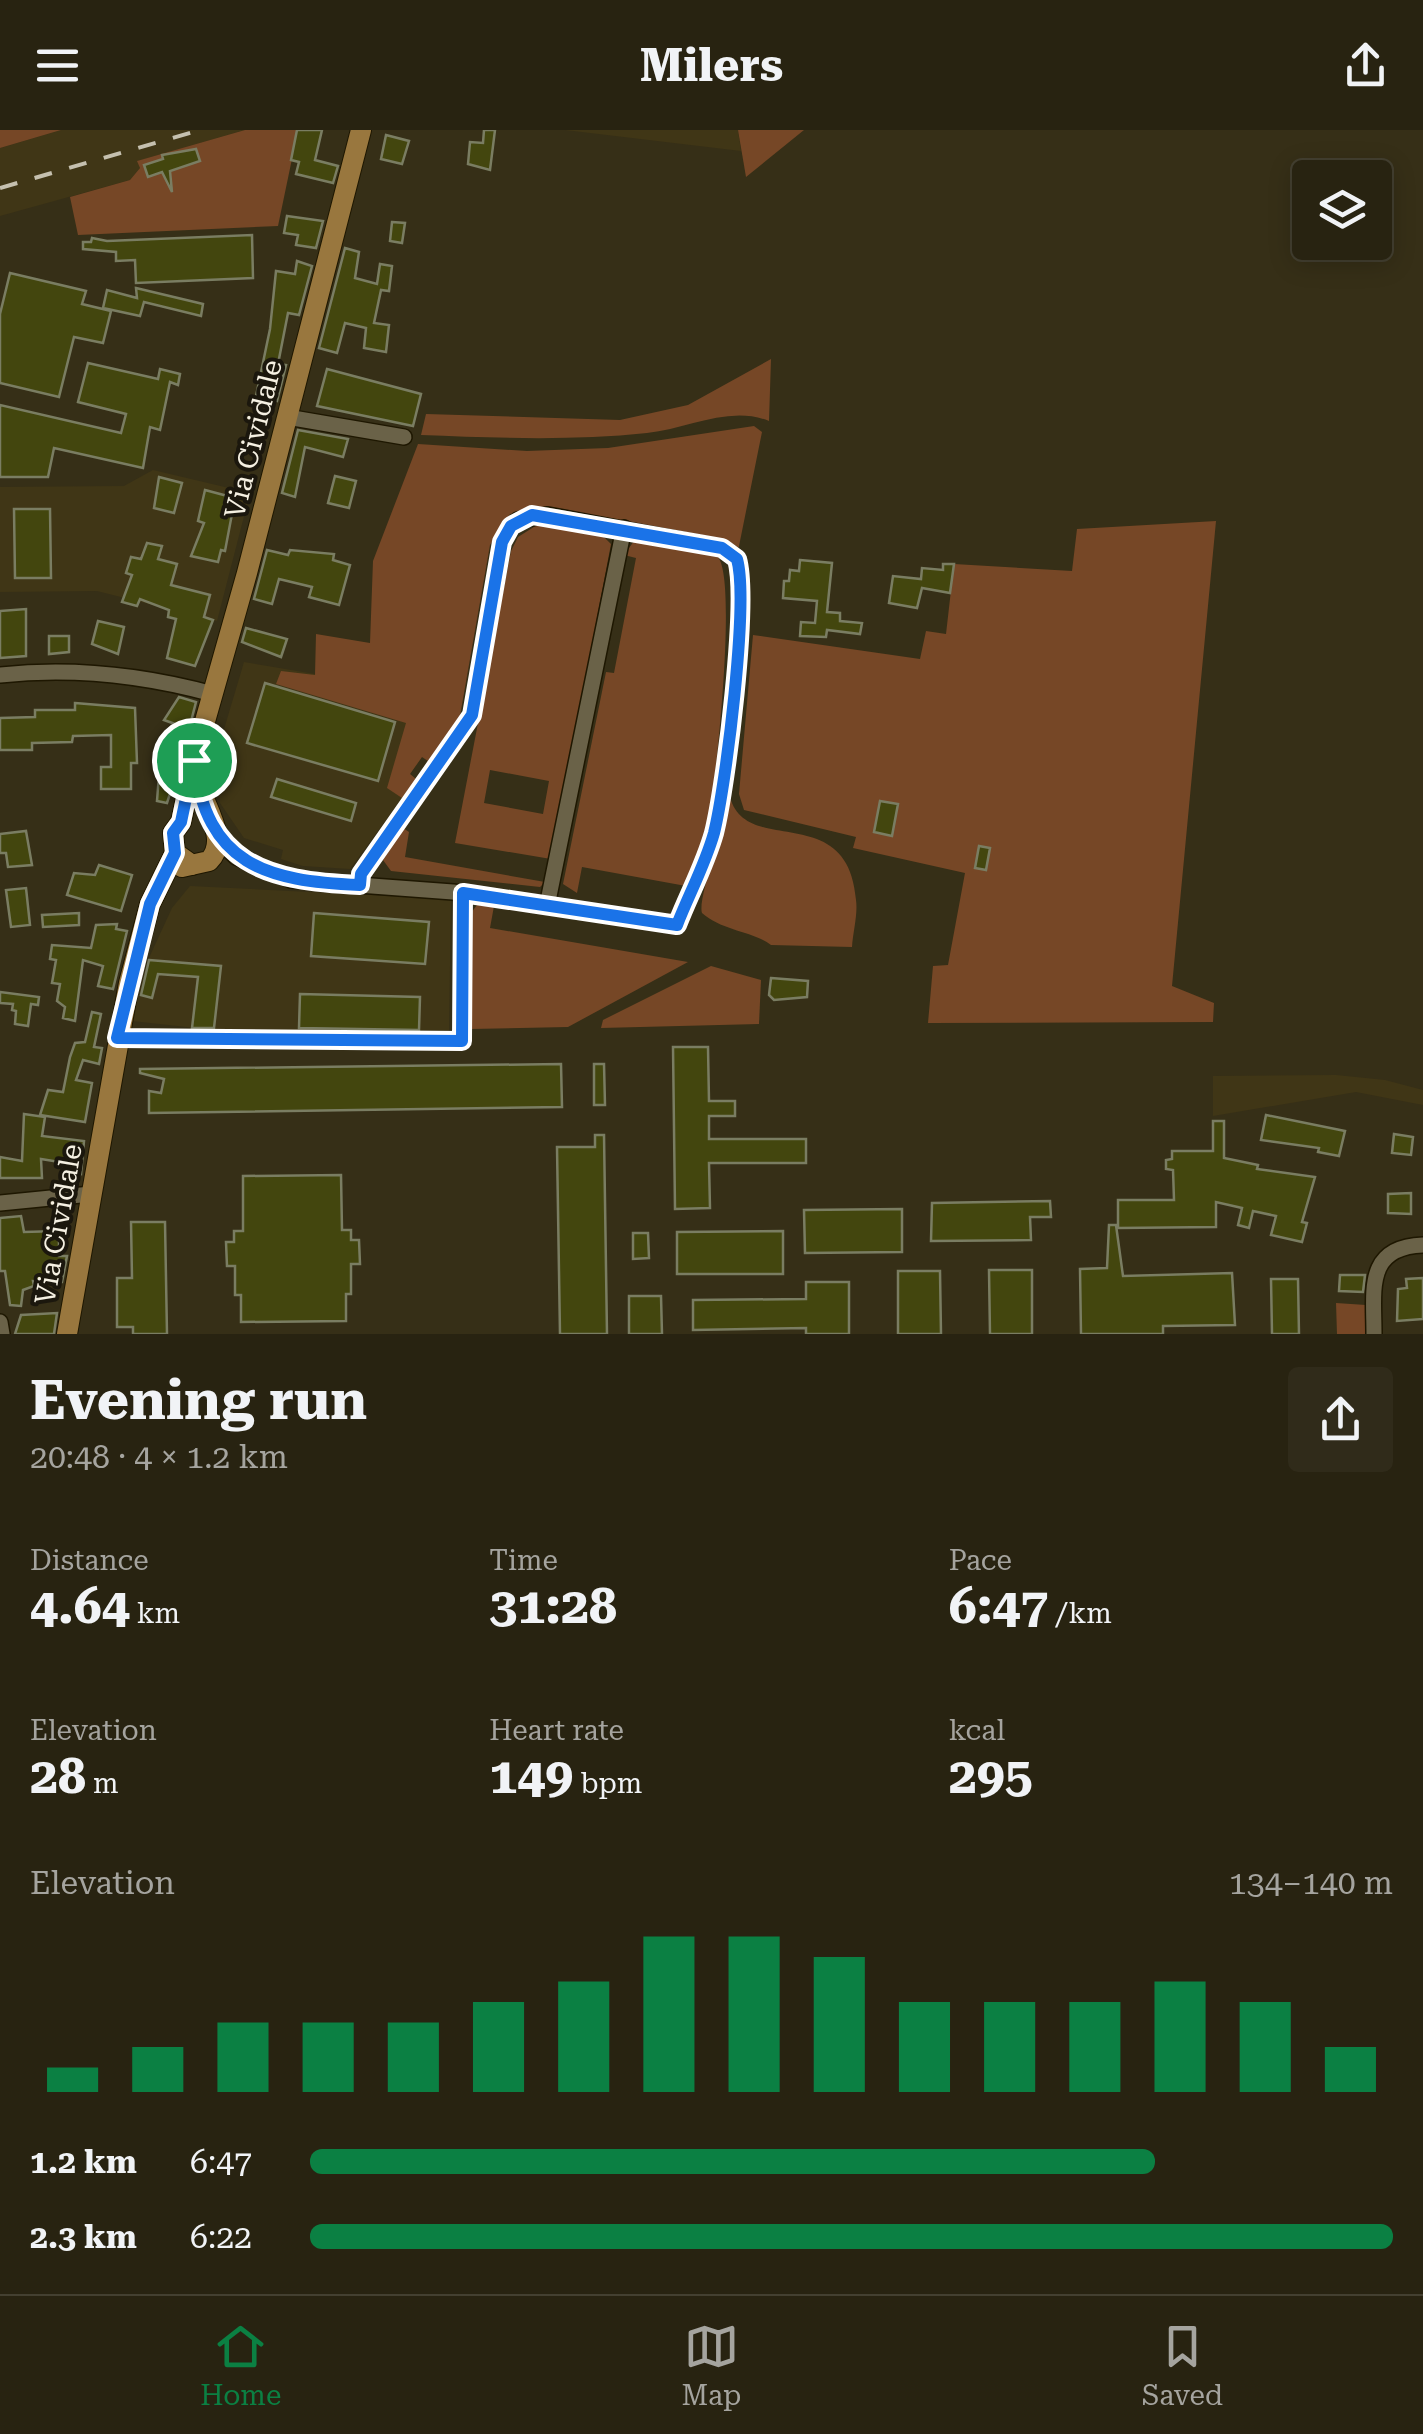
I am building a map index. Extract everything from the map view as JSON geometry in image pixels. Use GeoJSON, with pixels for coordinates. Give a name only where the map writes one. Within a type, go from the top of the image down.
{"type":"FeatureCollection","features":[{"type":"Feature","properties":{"kind":"main road","name":"Via Cividale"},"geometry":{"type":"LineString","coordinates":[[192,859],[173,833],[181,822],[194,760],[361,130]]}},
{"type":"Feature","properties":{"kind":"main road","name":"Via Cividale"},"geometry":{"type":"LineString","coordinates":[[67,1334],[117,1038],[156,890],[192,859],[215,832],[197,787],[194,760]]}},
{"type":"Feature","properties":{"kind":"main road"},"geometry":{"type":"LineString","coordinates":[[181,822],[199,818],[215,832]]}},
{"type":"Feature","properties":{"kind":"street"},"geometry":{"type":"LineString","coordinates":[[287,418],[404,437]]}},
{"type":"Feature","properties":{"kind":"street"},"geometry":{"type":"LineString","coordinates":[[192,859],[236,857],[290,880],[463,893],[677,925],[708,853],[719,810],[740,610],[740,569],[735,556],[722,548],[624,528],[540,514],[523,517],[506,532],[472,715],[361,874],[360,885]]}},
{"type":"Feature","properties":{"kind":"street"},"geometry":{"type":"LineString","coordinates":[[547,906],[624,528]]}},
{"type":"Feature","properties":{"kind":"street"},"geometry":{"type":"LineString","coordinates":[[0,674],[54,671],[138,677],[213,694]]}},
{"type":"Feature","properties":{"kind":"street"},"geometry":{"type":"LineString","coordinates":[[215,832],[236,857]]}},
{"type":"Feature","properties":{"kind":"street"},"geometry":{"type":"LineString","coordinates":[[117,1038],[462,1041],[463,893]]}},
{"type":"Feature","properties":{"kind":"street"},"geometry":{"type":"LineString","coordinates":[[0,1202],[91,1194]]}},
{"type":"Feature","properties":{"kind":"street"},"geometry":{"type":"LineString","coordinates":[[1374,1334],[1374,1284],[1382,1262],[1396,1249],[1423,1245]]}},
{"type":"Feature","properties":{"kind":"street"},"geometry":{"type":"LineString","coordinates":[[0,1322],[2,1334]]}},
{"type":"Feature","properties":{"kind":"shaded area"},"geometry":{"type":"Polygon","coordinates":[[[0,130],[61,130],[0,148],[0,130]]]}},
{"type":"Feature","properties":{"kind":"shaded area"},"geometry":{"type":"Polygon","coordinates":[[[61,130],[245,130],[138,161],[140,168],[130,180],[0,216],[0,148],[61,130]]]}},
{"type":"Feature","properties":{"kind":"shaded area"},"geometry":{"type":"Polygon","coordinates":[[[245,130],[298,130],[278,226],[78,235],[70,197],[130,180],[140,168],[137,161],[245,130]]]}},
{"type":"Feature","properties":{"kind":"shaded area"},"geometry":{"type":"Polygon","coordinates":[[[565,130],[738,130],[741,151],[565,130]]]}},
{"type":"Feature","properties":{"kind":"shaded area"},"geometry":{"type":"Polygon","coordinates":[[[738,130],[804,130],[746,177],[738,130]]]}},
{"type":"Feature","properties":{"kind":"shaded area"},"geometry":{"type":"Polygon","coordinates":[[[771,359],[769,421],[724,417],[662,431],[591,437],[421,435],[426,414],[620,420],[688,405],[771,359]]]}},
{"type":"Feature","properties":{"kind":"shaded area"},"geometry":{"type":"Polygon","coordinates":[[[754,426],[762,432],[738,551],[719,538],[549,507],[510,514],[490,545],[460,716],[428,761],[422,757],[410,774],[416,779],[402,798],[387,788],[406,723],[276,684],[281,671],[315,675],[316,634],[370,643],[373,561],[418,444],[527,451],[608,448],[754,426]]]}},
{"type":"Feature","properties":{"kind":"shaded area"},"geometry":{"type":"Polygon","coordinates":[[[153,470],[250,493],[217,621],[97,591],[0,592],[0,487],[124,486],[153,470]]]}},
{"type":"Feature","properties":{"kind":"shaded area"},"geometry":{"type":"Polygon","coordinates":[[[1216,521],[1172,986],[1214,1003],[1213,1022],[928,1023],[933,966],[948,965],[965,873],[853,848],[856,837],[744,810],[739,794],[753,635],[920,659],[926,631],[946,634],[954,564],[1072,571],[1077,529],[1216,521]]]}},
{"type":"Feature","properties":{"kind":"shaded area"},"geometry":{"type":"Polygon","coordinates":[[[537,525],[602,535],[611,544],[551,859],[455,843],[511,551],[518,537],[537,525]],[[490,770],[484,803],[543,814],[549,781],[490,770]]]}},
{"type":"Feature","properties":{"kind":"shaded area"},"geometry":{"type":"Polygon","coordinates":[[[634,541],[717,556],[723,571],[724,678],[710,813],[686,886],[582,867],[577,893],[563,884],[606,672],[614,673],[636,558],[624,555],[634,541]]]}},
{"type":"Feature","properties":{"kind":"shaded area"},"geometry":{"type":"Polygon","coordinates":[[[244,662],[315,674],[460,716],[428,761],[422,757],[410,774],[416,779],[350,869],[303,866],[281,859],[283,850],[244,838],[220,803],[218,784],[209,780],[244,662]]]}},
{"type":"Feature","properties":{"kind":"shaded area"},"geometry":{"type":"Polygon","coordinates":[[[730,797],[740,815],[755,825],[817,839],[835,850],[849,869],[856,900],[852,947],[771,945],[702,913],[730,797]]]}},
{"type":"Feature","properties":{"kind":"shaded area"},"geometry":{"type":"Polygon","coordinates":[[[403,828],[409,832],[405,857],[545,882],[540,887],[391,871],[383,860],[403,828]]]}},
{"type":"Feature","properties":{"kind":"shaded area"},"geometry":{"type":"Polygon","coordinates":[[[190,886],[451,899],[449,1031],[214,1030],[132,1021],[148,960],[172,908],[190,886]]]}},
{"type":"Feature","properties":{"kind":"shaded area"},"geometry":{"type":"Polygon","coordinates":[[[477,905],[494,906],[490,928],[688,962],[568,1027],[470,1029],[471,913],[477,905]]]}},
{"type":"Feature","properties":{"kind":"shaded area"},"geometry":{"type":"Polygon","coordinates":[[[711,966],[761,980],[759,1024],[601,1028],[603,1020],[711,966]]]}},
{"type":"Feature","properties":{"kind":"shaded area"},"geometry":{"type":"Polygon","coordinates":[[[1336,1075],[1385,1080],[1423,1090],[1423,1105],[1356,1092],[1213,1116],[1213,1076],[1336,1075]]]}},
{"type":"Feature","properties":{"kind":"shaded area"},"geometry":{"type":"Polygon","coordinates":[[[1336,1303],[1366,1305],[1365,1334],[1337,1334],[1336,1303]]]}},
{"type":"Feature","properties":{"kind":"building"},"geometry":{"type":"Polygon","coordinates":[[[297,130],[322,130],[315,160],[338,166],[333,183],[296,174],[299,162],[291,160],[297,130]]]}},
{"type":"Feature","properties":{"kind":"building"},"geometry":{"type":"Polygon","coordinates":[[[484,130],[495,130],[490,170],[468,164],[470,142],[483,143],[484,130]]]}},
{"type":"Feature","properties":{"kind":"building"},"geometry":{"type":"Polygon","coordinates":[[[386,135],[409,141],[402,164],[381,159],[386,135]]]}},
{"type":"Feature","properties":{"kind":"building"},"geometry":{"type":"Polygon","coordinates":[[[196,149],[200,161],[170,171],[172,192],[162,172],[148,177],[144,165],[163,159],[162,155],[196,149]]]}},
{"type":"Feature","properties":{"kind":"building"},"geometry":{"type":"Polygon","coordinates":[[[287,216],[323,221],[316,248],[296,245],[298,235],[284,233],[287,216]]]}},
{"type":"Feature","properties":{"kind":"building"},"geometry":{"type":"Polygon","coordinates":[[[392,222],[405,223],[402,243],[390,241],[392,222]]]}},
{"type":"Feature","properties":{"kind":"building"},"geometry":{"type":"Polygon","coordinates":[[[252,235],[253,278],[136,283],[135,260],[116,261],[116,252],[83,249],[83,242],[91,242],[92,238],[107,241],[252,235]]]}},
{"type":"Feature","properties":{"kind":"building"},"geometry":{"type":"Polygon","coordinates":[[[345,248],[359,252],[355,278],[377,284],[380,264],[392,266],[389,291],[381,290],[374,323],[389,325],[386,352],[364,348],[366,328],[345,323],[337,353],[319,348],[345,248]]]}},
{"type":"Feature","properties":{"kind":"building"},"geometry":{"type":"Polygon","coordinates":[[[297,261],[312,266],[299,315],[288,313],[278,364],[286,365],[277,401],[256,396],[270,329],[276,271],[295,274],[297,261]]]}},
{"type":"Feature","properties":{"kind":"building"},"geometry":{"type":"Polygon","coordinates":[[[10,273],[86,291],[82,304],[111,311],[103,343],[74,337],[59,397],[0,383],[0,314],[10,273]]]}},
{"type":"Feature","properties":{"kind":"building"},"geometry":{"type":"Polygon","coordinates":[[[136,288],[203,304],[201,316],[144,302],[140,316],[103,308],[107,290],[137,298],[136,288]]]}},
{"type":"Feature","properties":{"kind":"building"},"geometry":{"type":"Polygon","coordinates":[[[88,363],[158,379],[160,369],[180,374],[178,385],[170,382],[160,430],[150,427],[143,468],[54,448],[48,477],[0,477],[0,405],[121,433],[126,414],[78,402],[88,363]]]}},
{"type":"Feature","properties":{"kind":"building"},"geometry":{"type":"Polygon","coordinates":[[[327,369],[421,394],[413,426],[317,406],[327,369]]]}},
{"type":"Feature","properties":{"kind":"building"},"geometry":{"type":"Polygon","coordinates":[[[298,430],[348,439],[343,457],[305,447],[295,497],[282,493],[298,430]]]}},
{"type":"Feature","properties":{"kind":"building"},"geometry":{"type":"Polygon","coordinates":[[[335,476],[356,481],[349,508],[328,503],[335,476]]]}},
{"type":"Feature","properties":{"kind":"building"},"geometry":{"type":"Polygon","coordinates":[[[159,477],[182,483],[174,513],[154,508],[159,477]]]}},
{"type":"Feature","properties":{"kind":"building"},"geometry":{"type":"Polygon","coordinates":[[[205,490],[235,498],[225,551],[221,550],[218,562],[191,556],[204,523],[198,521],[205,490]]]}},
{"type":"Feature","properties":{"kind":"building"},"geometry":{"type":"Polygon","coordinates":[[[14,509],[50,509],[51,578],[15,578],[14,509]]]}},
{"type":"Feature","properties":{"kind":"building"},"geometry":{"type":"Polygon","coordinates":[[[147,543],[162,546],[158,559],[177,564],[171,585],[210,595],[204,617],[213,620],[195,666],[167,658],[176,619],[168,617],[169,610],[140,599],[137,606],[122,602],[132,575],[126,573],[131,557],[141,559],[147,543]]]}},
{"type":"Feature","properties":{"kind":"building"},"geometry":{"type":"Polygon","coordinates":[[[267,550],[288,555],[290,550],[334,554],[333,560],[350,565],[339,605],[309,597],[312,587],[279,579],[272,604],[254,599],[267,550]]]}},
{"type":"Feature","properties":{"kind":"building"},"geometry":{"type":"Polygon","coordinates":[[[800,560],[832,563],[827,612],[840,613],[840,621],[862,623],[860,634],[827,630],[826,637],[800,636],[801,622],[815,623],[817,601],[783,598],[784,581],[789,581],[790,570],[799,571],[800,560]]]}},
{"type":"Feature","properties":{"kind":"building"},"geometry":{"type":"Polygon","coordinates":[[[943,564],[954,564],[950,593],[922,588],[917,608],[889,603],[893,576],[921,579],[922,568],[943,570],[943,564]]]}},
{"type":"Feature","properties":{"kind":"building"},"geometry":{"type":"Polygon","coordinates":[[[26,609],[26,656],[0,658],[0,611],[26,609]]]}},
{"type":"Feature","properties":{"kind":"building"},"geometry":{"type":"Polygon","coordinates":[[[98,621],[124,627],[118,654],[92,644],[98,621]]]}},
{"type":"Feature","properties":{"kind":"building"},"geometry":{"type":"Polygon","coordinates":[[[246,628],[287,639],[281,657],[242,642],[246,628]]]}},
{"type":"Feature","properties":{"kind":"building"},"geometry":{"type":"Polygon","coordinates":[[[49,636],[69,636],[69,652],[49,654],[49,636]]]}},
{"type":"Feature","properties":{"kind":"building"},"geometry":{"type":"Polygon","coordinates":[[[265,683],[395,722],[378,781],[247,743],[265,683]]]}},
{"type":"Feature","properties":{"kind":"building"},"geometry":{"type":"Polygon","coordinates":[[[179,697],[196,702],[189,729],[164,720],[179,697]]]}},
{"type":"Feature","properties":{"kind":"building"},"geometry":{"type":"Polygon","coordinates":[[[75,703],[135,708],[137,763],[131,763],[131,789],[101,789],[101,767],[111,767],[111,735],[73,736],[72,742],[32,743],[32,750],[0,750],[0,718],[35,717],[35,710],[75,710],[75,703]]]}},
{"type":"Feature","properties":{"kind":"building"},"geometry":{"type":"Polygon","coordinates":[[[159,775],[175,778],[167,803],[157,801],[159,775]]]}},
{"type":"Feature","properties":{"kind":"building"},"geometry":{"type":"Polygon","coordinates":[[[277,779],[356,803],[351,821],[271,797],[277,779]]]}},
{"type":"Feature","properties":{"kind":"building"},"geometry":{"type":"Polygon","coordinates":[[[880,801],[898,804],[892,836],[874,832],[880,801]]]}},
{"type":"Feature","properties":{"kind":"building"},"geometry":{"type":"Polygon","coordinates":[[[26,831],[32,865],[8,867],[6,853],[0,853],[0,834],[26,831]]]}},
{"type":"Feature","properties":{"kind":"building"},"geometry":{"type":"Polygon","coordinates":[[[979,846],[990,848],[986,870],[975,868],[979,846]]]}},
{"type":"Feature","properties":{"kind":"building"},"geometry":{"type":"Polygon","coordinates":[[[99,865],[132,875],[121,911],[67,895],[74,873],[95,875],[99,865]]]}},
{"type":"Feature","properties":{"kind":"building"},"geometry":{"type":"Polygon","coordinates":[[[26,888],[30,925],[11,927],[6,890],[26,888]]]}},
{"type":"Feature","properties":{"kind":"building"},"geometry":{"type":"Polygon","coordinates":[[[79,913],[79,925],[43,927],[42,915],[79,913]]]}},
{"type":"Feature","properties":{"kind":"building"},"geometry":{"type":"Polygon","coordinates":[[[314,913],[429,922],[425,964],[311,956],[314,913]]]}},
{"type":"Feature","properties":{"kind":"building"},"geometry":{"type":"Polygon","coordinates":[[[117,924],[116,929],[127,931],[113,989],[98,986],[103,966],[83,960],[75,1021],[63,1018],[65,1007],[57,1001],[60,984],[52,983],[56,960],[50,959],[52,945],[91,948],[96,925],[117,924]]]}},
{"type":"Feature","properties":{"kind":"building"},"geometry":{"type":"Polygon","coordinates":[[[149,960],[221,966],[214,1028],[192,1028],[198,977],[158,974],[152,998],[141,995],[149,960]]]}},
{"type":"Feature","properties":{"kind":"building"},"geometry":{"type":"Polygon","coordinates":[[[771,978],[808,981],[807,997],[774,1000],[769,995],[771,978]]]}},
{"type":"Feature","properties":{"kind":"building"},"geometry":{"type":"Polygon","coordinates":[[[0,992],[39,997],[38,1005],[31,1004],[28,1026],[15,1024],[13,1004],[0,1003],[0,992]]]}},
{"type":"Feature","properties":{"kind":"building"},"geometry":{"type":"Polygon","coordinates":[[[300,994],[420,997],[419,1030],[299,1028],[300,994]]]}},
{"type":"Feature","properties":{"kind":"building"},"geometry":{"type":"Polygon","coordinates":[[[92,1012],[101,1014],[94,1047],[102,1048],[99,1064],[83,1060],[76,1080],[92,1083],[85,1122],[40,1115],[48,1090],[63,1092],[75,1043],[85,1042],[92,1012]]]}},
{"type":"Feature","properties":{"kind":"building"},"geometry":{"type":"Polygon","coordinates":[[[673,1047],[708,1047],[709,1101],[735,1101],[735,1116],[709,1116],[709,1139],[806,1139],[806,1163],[709,1163],[710,1208],[675,1209],[673,1047]]]}},
{"type":"Feature","properties":{"kind":"building"},"geometry":{"type":"Polygon","coordinates":[[[561,1064],[562,1107],[149,1113],[149,1091],[161,1093],[164,1079],[140,1073],[140,1069],[561,1064]]]}},
{"type":"Feature","properties":{"kind":"building"},"geometry":{"type":"Polygon","coordinates":[[[594,1064],[604,1064],[605,1105],[594,1105],[594,1064]]]}},
{"type":"Feature","properties":{"kind":"building"},"geometry":{"type":"Polygon","coordinates":[[[24,1114],[45,1117],[42,1136],[84,1141],[81,1174],[65,1172],[66,1163],[41,1159],[42,1178],[0,1178],[0,1157],[22,1161],[24,1114]]]}},
{"type":"Feature","properties":{"kind":"building"},"geometry":{"type":"Polygon","coordinates":[[[1266,1115],[1345,1131],[1339,1156],[1318,1152],[1319,1148],[1261,1140],[1266,1115]]]}},
{"type":"Feature","properties":{"kind":"building"},"geometry":{"type":"Polygon","coordinates":[[[1213,1121],[1224,1121],[1224,1158],[1258,1165],[1257,1169],[1315,1177],[1302,1222],[1307,1223],[1302,1242],[1271,1235],[1276,1216],[1253,1211],[1249,1228],[1238,1225],[1242,1208],[1216,1202],[1216,1227],[1118,1228],[1118,1200],[1174,1200],[1173,1170],[1166,1169],[1166,1160],[1172,1159],[1172,1151],[1213,1151],[1213,1121]]]}},
{"type":"Feature","properties":{"kind":"building"},"geometry":{"type":"Polygon","coordinates":[[[1394,1134],[1413,1137],[1411,1155],[1392,1153],[1394,1134]]]}},
{"type":"Feature","properties":{"kind":"building"},"geometry":{"type":"Polygon","coordinates":[[[595,1135],[604,1135],[607,1334],[560,1334],[557,1147],[595,1147],[595,1135]]]}},
{"type":"Feature","properties":{"kind":"building"},"geometry":{"type":"Polygon","coordinates":[[[341,1175],[342,1230],[351,1230],[351,1240],[359,1240],[360,1264],[351,1264],[346,1321],[241,1322],[241,1295],[235,1295],[235,1266],[227,1266],[226,1242],[234,1242],[234,1231],[243,1231],[243,1176],[341,1175]]]}},
{"type":"Feature","properties":{"kind":"building"},"geometry":{"type":"Polygon","coordinates":[[[1411,1193],[1411,1214],[1388,1213],[1388,1194],[1411,1193]]]}},
{"type":"Feature","properties":{"kind":"building"},"geometry":{"type":"Polygon","coordinates":[[[1050,1201],[1051,1217],[1030,1217],[1031,1240],[931,1241],[932,1203],[1050,1201]]]}},
{"type":"Feature","properties":{"kind":"building"},"geometry":{"type":"Polygon","coordinates":[[[902,1209],[902,1252],[805,1253],[804,1210],[902,1209]]]}},
{"type":"Feature","properties":{"kind":"building"},"geometry":{"type":"Polygon","coordinates":[[[21,1216],[24,1232],[59,1231],[59,1256],[67,1256],[62,1282],[33,1281],[34,1286],[23,1290],[21,1306],[10,1305],[5,1271],[0,1271],[0,1218],[21,1216]]]}},
{"type":"Feature","properties":{"kind":"building"},"geometry":{"type":"Polygon","coordinates":[[[131,1222],[165,1222],[167,1334],[133,1334],[133,1327],[117,1327],[117,1278],[132,1278],[131,1222]]]}},
{"type":"Feature","properties":{"kind":"building"},"geometry":{"type":"Polygon","coordinates":[[[1109,1225],[1116,1225],[1123,1276],[1232,1273],[1235,1325],[1163,1326],[1163,1334],[1081,1334],[1080,1269],[1107,1268],[1109,1225]]]}},
{"type":"Feature","properties":{"kind":"building"},"geometry":{"type":"Polygon","coordinates":[[[783,1231],[783,1274],[677,1274],[677,1232],[783,1231]]]}},
{"type":"Feature","properties":{"kind":"building"},"geometry":{"type":"Polygon","coordinates":[[[633,1233],[648,1233],[649,1258],[633,1259],[633,1233]]]}},
{"type":"Feature","properties":{"kind":"building"},"geometry":{"type":"Polygon","coordinates":[[[989,1270],[1032,1270],[1032,1334],[990,1334],[989,1270]]]}},
{"type":"Feature","properties":{"kind":"building"},"geometry":{"type":"Polygon","coordinates":[[[898,1271],[940,1271],[941,1334],[898,1334],[898,1271]]]}},
{"type":"Feature","properties":{"kind":"building"},"geometry":{"type":"Polygon","coordinates":[[[1340,1275],[1365,1275],[1363,1292],[1339,1291],[1340,1275]]]}},
{"type":"Feature","properties":{"kind":"building"},"geometry":{"type":"Polygon","coordinates":[[[1423,1278],[1423,1319],[1397,1321],[1398,1289],[1407,1288],[1406,1279],[1423,1278]]]}},
{"type":"Feature","properties":{"kind":"building"},"geometry":{"type":"Polygon","coordinates":[[[1271,1279],[1298,1279],[1299,1334],[1272,1334],[1271,1279]]]}},
{"type":"Feature","properties":{"kind":"building"},"geometry":{"type":"Polygon","coordinates":[[[806,1282],[849,1282],[849,1334],[806,1334],[806,1328],[693,1330],[693,1300],[806,1299],[806,1282]]]}},
{"type":"Feature","properties":{"kind":"building"},"geometry":{"type":"Polygon","coordinates":[[[629,1296],[661,1296],[662,1334],[629,1334],[629,1296]]]}},
{"type":"Feature","properties":{"kind":"building"},"geometry":{"type":"Polygon","coordinates":[[[57,1313],[54,1334],[15,1334],[21,1315],[57,1313]]]}},
{"type":"Feature","properties":{"kind":"railway"},"geometry":{"type":"LineString","coordinates":[[0,188],[200,130]]}},
{"type":"Feature","properties":{"kind":"route"},"geometry":{"type":"LineString","coordinates":[[540,514],[624,528],[722,548],[737,559],[740,610],[719,810],[708,853],[677,925],[463,893],[462,1041],[117,1038],[150,904],[175,853],[173,833],[181,822],[194,760],[202,803],[220,840],[236,857],[290,880],[360,885],[361,874],[472,715],[502,542],[518,520],[540,514]]}}]}
